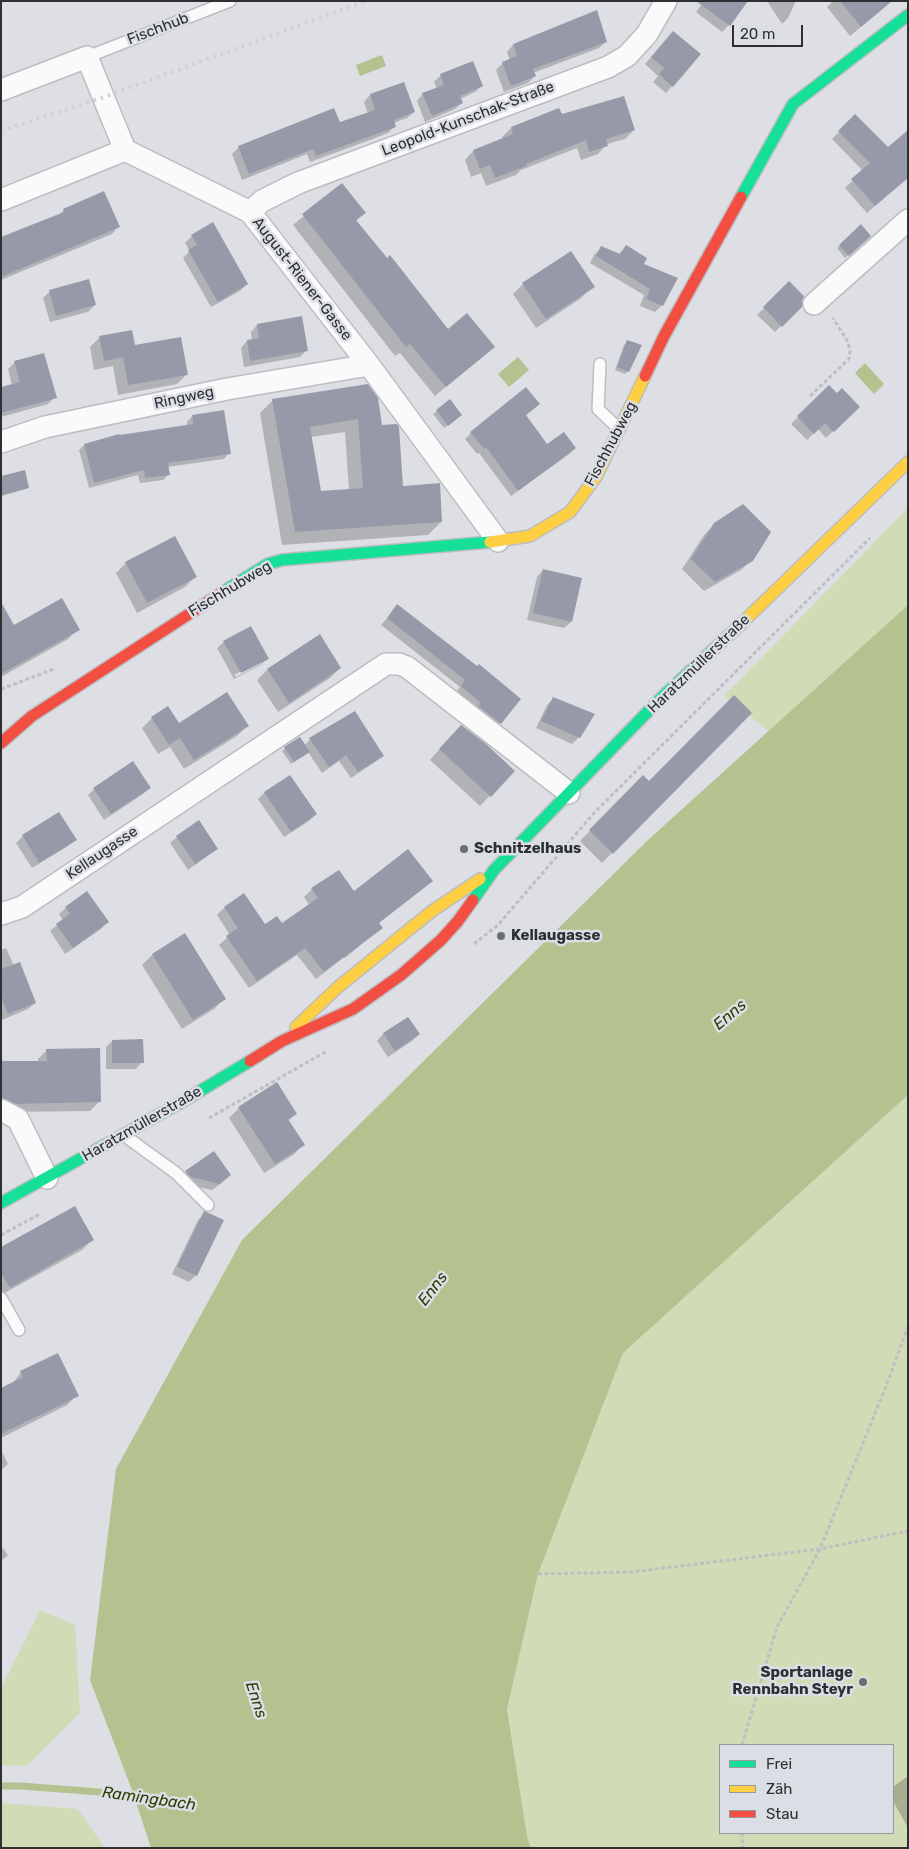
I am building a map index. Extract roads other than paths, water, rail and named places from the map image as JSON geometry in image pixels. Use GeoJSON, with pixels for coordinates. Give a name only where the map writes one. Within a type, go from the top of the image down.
{"type":"FeatureCollection","features":[{"type":"Feature","properties":{"kind":"main road","name":"Fischhubweg"},"geometry":{"type":"LineString","coordinates":[[1,743],[32,716],[173,623],[268,564],[282,560],[498,541],[530,536],[570,512],[596,477],[664,336],[793,104],[908,15]]}},
{"type":"Feature","properties":{"kind":"main road","name":"Haratzmüllerstraße"},"geometry":{"type":"LineString","coordinates":[[1,1203],[123,1135],[282,1041],[353,1009],[401,974],[447,933],[458,921],[494,870],[660,699],[741,624],[908,462]]}},
{"type":"Feature","properties":{"kind":"main road","name":"Haratzmüllerstraße"},"geometry":{"type":"LineString","coordinates":[[282,1041],[337,988],[432,912],[494,870]]}},
{"type":"Feature","properties":{"kind":"street","name":"Leopold-Kunschak-Straße"},"geometry":{"type":"LineString","coordinates":[[250,212],[262,202],[298,183],[608,67],[627,56],[647,34],[666,1]]}},
{"type":"Feature","properties":{"kind":"street","name":"Fischhub"},"geometry":{"type":"LineString","coordinates":[[1,90],[87,57]]}},
{"type":"Feature","properties":{"kind":"street"},"geometry":{"type":"LineString","coordinates":[[1,200],[125,150],[87,57]]}},
{"type":"Feature","properties":{"kind":"street","name":"August-Riener-Gasse"},"geometry":{"type":"LineString","coordinates":[[125,150],[250,212],[369,366],[498,541]]}},
{"type":"Feature","properties":{"kind":"street"},"geometry":{"type":"LineString","coordinates":[[817,301],[908,220]]}},
{"type":"Feature","properties":{"kind":"street","name":"Ringweg"},"geometry":{"type":"LineString","coordinates":[[1,442],[45,427],[227,389],[369,366]]}},
{"type":"Feature","properties":{"kind":"street","name":"Kellaugasse"},"geometry":{"type":"LineString","coordinates":[[1,914],[22,907],[386,664],[407,666],[569,793]]}},
{"type":"Feature","properties":{"kind":"street"},"geometry":{"type":"LineString","coordinates":[[1,1110],[18,1119],[47,1178]]}},
{"type":"Feature","properties":{"kind":"lane","name":"Fischhub"},"geometry":{"type":"LineString","coordinates":[[87,57],[230,1]]}},
{"type":"Feature","properties":{"kind":"lane"},"geometry":{"type":"LineString","coordinates":[[600,364],[598,409],[620,430]]}},
{"type":"Feature","properties":{"kind":"lane"},"geometry":{"type":"LineString","coordinates":[[123,1135],[176,1173],[208,1205]]}},
{"type":"Feature","properties":{"kind":"lane"},"geometry":{"type":"LineString","coordinates":[[1,1298],[19,1330]]}},
{"type":"Feature","properties":{"kind":"water"},"geometry":{"type":"Polygon","coordinates":[[[382,55],[386,66],[360,76],[356,65],[382,55]]]}},
{"type":"Feature","properties":{"kind":"water"},"geometry":{"type":"Polygon","coordinates":[[[518,357],[529,370],[509,387],[498,374],[518,357]]]}},
{"type":"Feature","properties":{"kind":"water"},"geometry":{"type":"Polygon","coordinates":[[[865,363],[884,384],[874,394],[855,373],[865,363]]]}},
{"type":"Feature","properties":{"kind":"water","name":"Enns"},"geometry":{"type":"Polygon","coordinates":[[[908,605],[908,1095],[623,1353],[538,1574],[507,1709],[527,1836],[531,1848],[151,1848],[133,1793],[90,1680],[116,1469],[242,1240],[648,840],[908,605]]]}},
{"type":"Feature","properties":{"kind":"waterway","name":"Ramingbach"},"geometry":{"type":"LineString","coordinates":[[1,1786],[140,1795]]}},
{"type":"Feature","properties":{"kind":"railway"},"geometry":{"type":"LineString","coordinates":[[1,131],[104,97],[366,1]]}},
{"type":"Feature","properties":{"kind":"place","name":"Schnitzelhaus"},"geometry":{"type":"Point","coordinates":[464,849]}},
{"type":"Feature","properties":{"kind":"place","name":"Kellaugasse"},"geometry":{"type":"Point","coordinates":[501,936]}},
{"type":"Feature","properties":{"kind":"place","name":"Sportanlage Rennbahn Steyr"},"geometry":{"type":"Point","coordinates":[863,1682]}}]}
